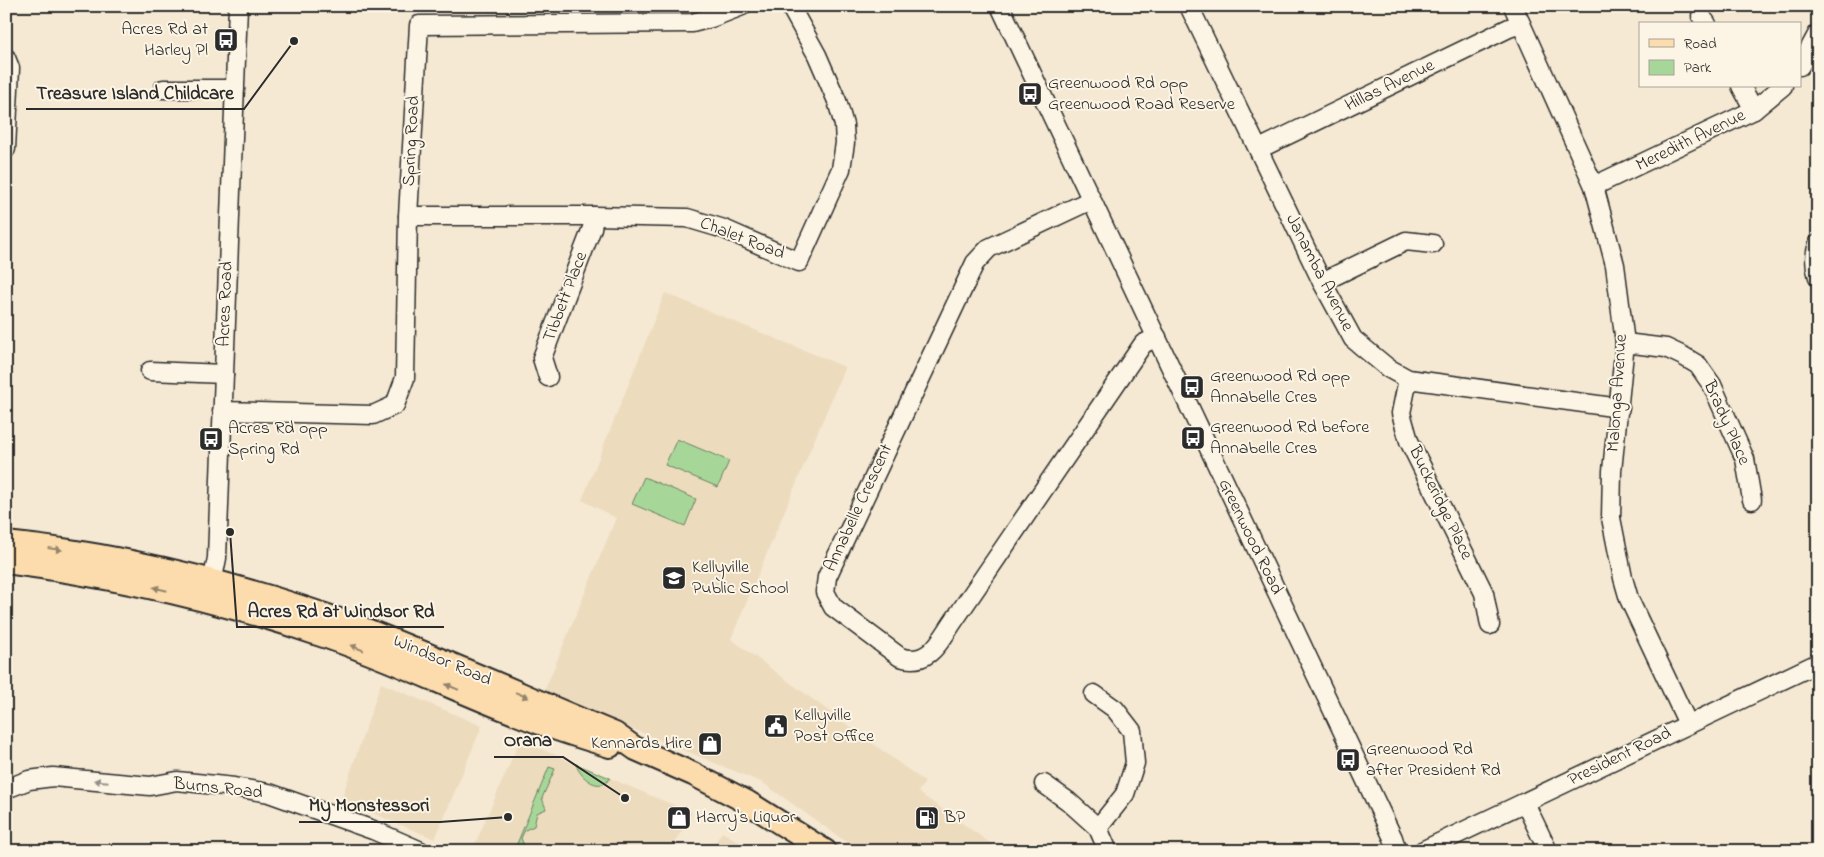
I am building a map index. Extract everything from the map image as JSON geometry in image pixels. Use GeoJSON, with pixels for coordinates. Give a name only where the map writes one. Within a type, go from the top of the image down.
{"type":"FeatureCollection","features":[{"type":"Feature","properties":{"kind":"main road","name":"Windsor Road"},"geometry":{"type":"LineString","coordinates":[[6,543],[118,559],[210,591],[236,608],[320,634],[573,735],[612,747],[636,749],[689,772],[732,794],[776,819],[825,851]]}},
{"type":"Feature","properties":{"kind":"main road","name":"Windsor Road"},"geometry":{"type":"LineString","coordinates":[[6,562],[210,591]]}},
{"type":"Feature","properties":{"kind":"street","name":"Acres Road"},"geometry":{"type":"LineString","coordinates":[[210,591],[217,558],[238,6]]}},
{"type":"Feature","properties":{"kind":"street","name":"Spring Road"},"geometry":{"type":"LineString","coordinates":[[222,411],[374,415],[395,405],[405,378],[408,216],[419,25],[692,23],[742,6]]}},
{"type":"Feature","properties":{"kind":"street","name":"Chalet Road"},"geometry":{"type":"LineString","coordinates":[[408,216],[687,218],[724,229],[799,262],[841,169],[845,143],[844,125],[837,101],[817,55],[790,6]]}},
{"type":"Feature","properties":{"kind":"street","name":"Greenwood Road"},"geometry":{"type":"LineString","coordinates":[[1000,6],[1157,337],[1214,463],[1400,851]]}},
{"type":"Feature","properties":{"kind":"street","name":"Janamba Avenue"},"geometry":{"type":"LineString","coordinates":[[1189,6],[1322,282],[1353,340],[1388,368],[1408,379],[1620,408]]}},
{"type":"Feature","properties":{"kind":"street","name":"Malonga Avenue"},"geometry":{"type":"LineString","coordinates":[[1513,6],[1594,186],[1615,265],[1626,343],[1612,471],[1611,518],[1629,599],[1688,724]]}},
{"type":"Feature","properties":{"kind":"street","name":"Hillas Avenue"},"geometry":{"type":"LineString","coordinates":[[1259,149],[1509,28],[1521,24]]}},
{"type":"Feature","properties":{"kind":"street"},"geometry":{"type":"LineString","coordinates":[[1802,62],[1818,33]]}},
{"type":"Feature","properties":{"kind":"street"},"geometry":{"type":"LineString","coordinates":[[6,58],[10,68],[6,149]]}},
{"type":"Feature","properties":{"kind":"street"},"geometry":{"type":"LineString","coordinates":[[163,88],[235,89]]}},
{"type":"Feature","properties":{"kind":"street"},"geometry":{"type":"LineString","coordinates":[[1742,88],[1754,110]]}},
{"type":"Feature","properties":{"kind":"street","name":"Meredith Avenue"},"geometry":{"type":"LineString","coordinates":[[1594,186],[1754,110],[1781,88]]}},
{"type":"Feature","properties":{"kind":"street","name":"Annabelle Crescent"},"geometry":{"type":"LineString","coordinates":[[1091,200],[989,248],[975,263],[827,577],[825,592],[833,607],[900,657],[910,660],[921,659],[929,654],[955,619],[1143,344],[1157,337]]}},
{"type":"Feature","properties":{"kind":"street","name":"Tibbett Place"},"geometry":{"type":"LineString","coordinates":[[548,378],[542,358],[592,228],[594,216]]}},
{"type":"Feature","properties":{"kind":"street"},"geometry":{"type":"LineString","coordinates":[[1322,282],[1406,241],[1432,244]]}},
{"type":"Feature","properties":{"kind":"street"},"geometry":{"type":"LineString","coordinates":[[1818,244],[1815,257],[1815,269],[1818,277]]}},
{"type":"Feature","properties":{"kind":"street","name":"Brady Place"},"geometry":{"type":"LineString","coordinates":[[1626,343],[1666,348],[1698,365],[1712,385],[1745,460],[1752,500]]}},
{"type":"Feature","properties":{"kind":"street"},"geometry":{"type":"LineString","coordinates":[[150,371],[224,374]]}},
{"type":"Feature","properties":{"kind":"street","name":"Buckeridge Place"},"geometry":{"type":"LineString","coordinates":[[1408,379],[1401,413],[1409,442],[1484,593],[1490,625]]}},
{"type":"Feature","properties":{"kind":"street","name":"President Road"},"geometry":{"type":"LineString","coordinates":[[1422,851],[1818,663]]}},
{"type":"Feature","properties":{"kind":"street"},"geometry":{"type":"LineString","coordinates":[[1094,694],[1115,709],[1132,731],[1135,763],[1125,794],[1098,828]]}},
{"type":"Feature","properties":{"kind":"street","name":"Burns Road"},"geometry":{"type":"LineString","coordinates":[[12,786],[53,777],[150,786],[177,781],[234,787],[269,793],[373,830],[421,851]]}},
{"type":"Feature","properties":{"kind":"street"},"geometry":{"type":"LineString","coordinates":[[1044,784],[1068,801],[1098,828],[1108,851]]}},
{"type":"Feature","properties":{"kind":"street"},"geometry":{"type":"LineString","coordinates":[[1524,803],[1548,851]]}},
{"type":"Feature","properties":{"kind":"shaded area","name":"Kellyville Public School"},"geometry":{"type":"Polygon","coordinates":[[[665,293],[845,367],[731,639],[925,782],[918,792],[993,845],[992,851],[859,851],[763,783],[544,692],[616,518],[582,500],[665,293]]]}},
{"type":"Feature","properties":{"kind":"shaded area"},"geometry":{"type":"Polygon","coordinates":[[[381,683],[482,726],[435,839],[341,800],[381,683]]]}},
{"type":"Feature","properties":{"kind":"shaded area"},"geometry":{"type":"Polygon","coordinates":[[[520,740],[692,813],[670,851],[472,851],[520,740]]]}},
{"type":"Feature","properties":{"kind":"shaded area"},"geometry":{"type":"Polygon","coordinates":[[[722,832],[753,850],[755,851],[710,851],[722,832]]]}},
{"type":"Feature","properties":{"kind":"green space"},"geometry":{"type":"Polygon","coordinates":[[[677,439],[729,461],[718,487],[665,465],[677,439]]]}},
{"type":"Feature","properties":{"kind":"green space"},"geometry":{"type":"Polygon","coordinates":[[[644,477],[696,499],[685,526],[632,504],[644,477]]]}},
{"type":"Feature","properties":{"kind":"green space"},"geometry":{"type":"Polygon","coordinates":[[[576,764],[610,778],[606,783],[601,784],[590,782],[581,774],[576,764]]]}},
{"type":"Feature","properties":{"kind":"green space"},"geometry":{"type":"Polygon","coordinates":[[[549,767],[555,769],[542,798],[546,809],[537,813],[534,826],[525,830],[521,838],[526,851],[514,851],[549,767]]]}},
{"type":"Feature","properties":{"kind":"place","name":"Acres Rd at Harley Pl"},"geometry":{"type":"Point","coordinates":[226,40]}},
{"type":"Feature","properties":{"kind":"place","name":"Treasure Island Childcare"},"geometry":{"type":"Point","coordinates":[294,41]}},
{"type":"Feature","properties":{"kind":"place","name":"Greenwood Rd opp Greenwood Road Reserve"},"geometry":{"type":"Point","coordinates":[1030,94]}},
{"type":"Feature","properties":{"kind":"place","name":"Greenwood Rd opp Annabelle Cres"},"geometry":{"type":"Point","coordinates":[1192,387]}},
{"type":"Feature","properties":{"kind":"place","name":"Greenwood Rd before Annabelle Cres"},"geometry":{"type":"Point","coordinates":[1193,438]}},
{"type":"Feature","properties":{"kind":"place","name":"Acres Rd opp Spring Rd"},"geometry":{"type":"Point","coordinates":[211,439]}},
{"type":"Feature","properties":{"kind":"place","name":"Acres Rd at Windsor Rd"},"geometry":{"type":"Point","coordinates":[230,532]}},
{"type":"Feature","properties":{"kind":"place","name":"Kellyville Public School"},"geometry":{"type":"Point","coordinates":[674,578]}},
{"type":"Feature","properties":{"kind":"place","name":"Kellyville Post Office"},"geometry":{"type":"Point","coordinates":[776,726]}},
{"type":"Feature","properties":{"kind":"place","name":"Kennards Hire"},"geometry":{"type":"Point","coordinates":[710,744]}},
{"type":"Feature","properties":{"kind":"place","name":"Greenwood Rd after President Rd"},"geometry":{"type":"Point","coordinates":[1348,760]}},
{"type":"Feature","properties":{"kind":"place","name":"Orana"},"geometry":{"type":"Point","coordinates":[625,798]}},
{"type":"Feature","properties":{"kind":"place","name":"My Monstessori"},"geometry":{"type":"Point","coordinates":[508,817]}},
{"type":"Feature","properties":{"kind":"place","name":"Harry's Liquor"},"geometry":{"type":"Point","coordinates":[679,818]}},
{"type":"Feature","properties":{"kind":"place","name":"BP"},"geometry":{"type":"Point","coordinates":[927,818]}}]}
